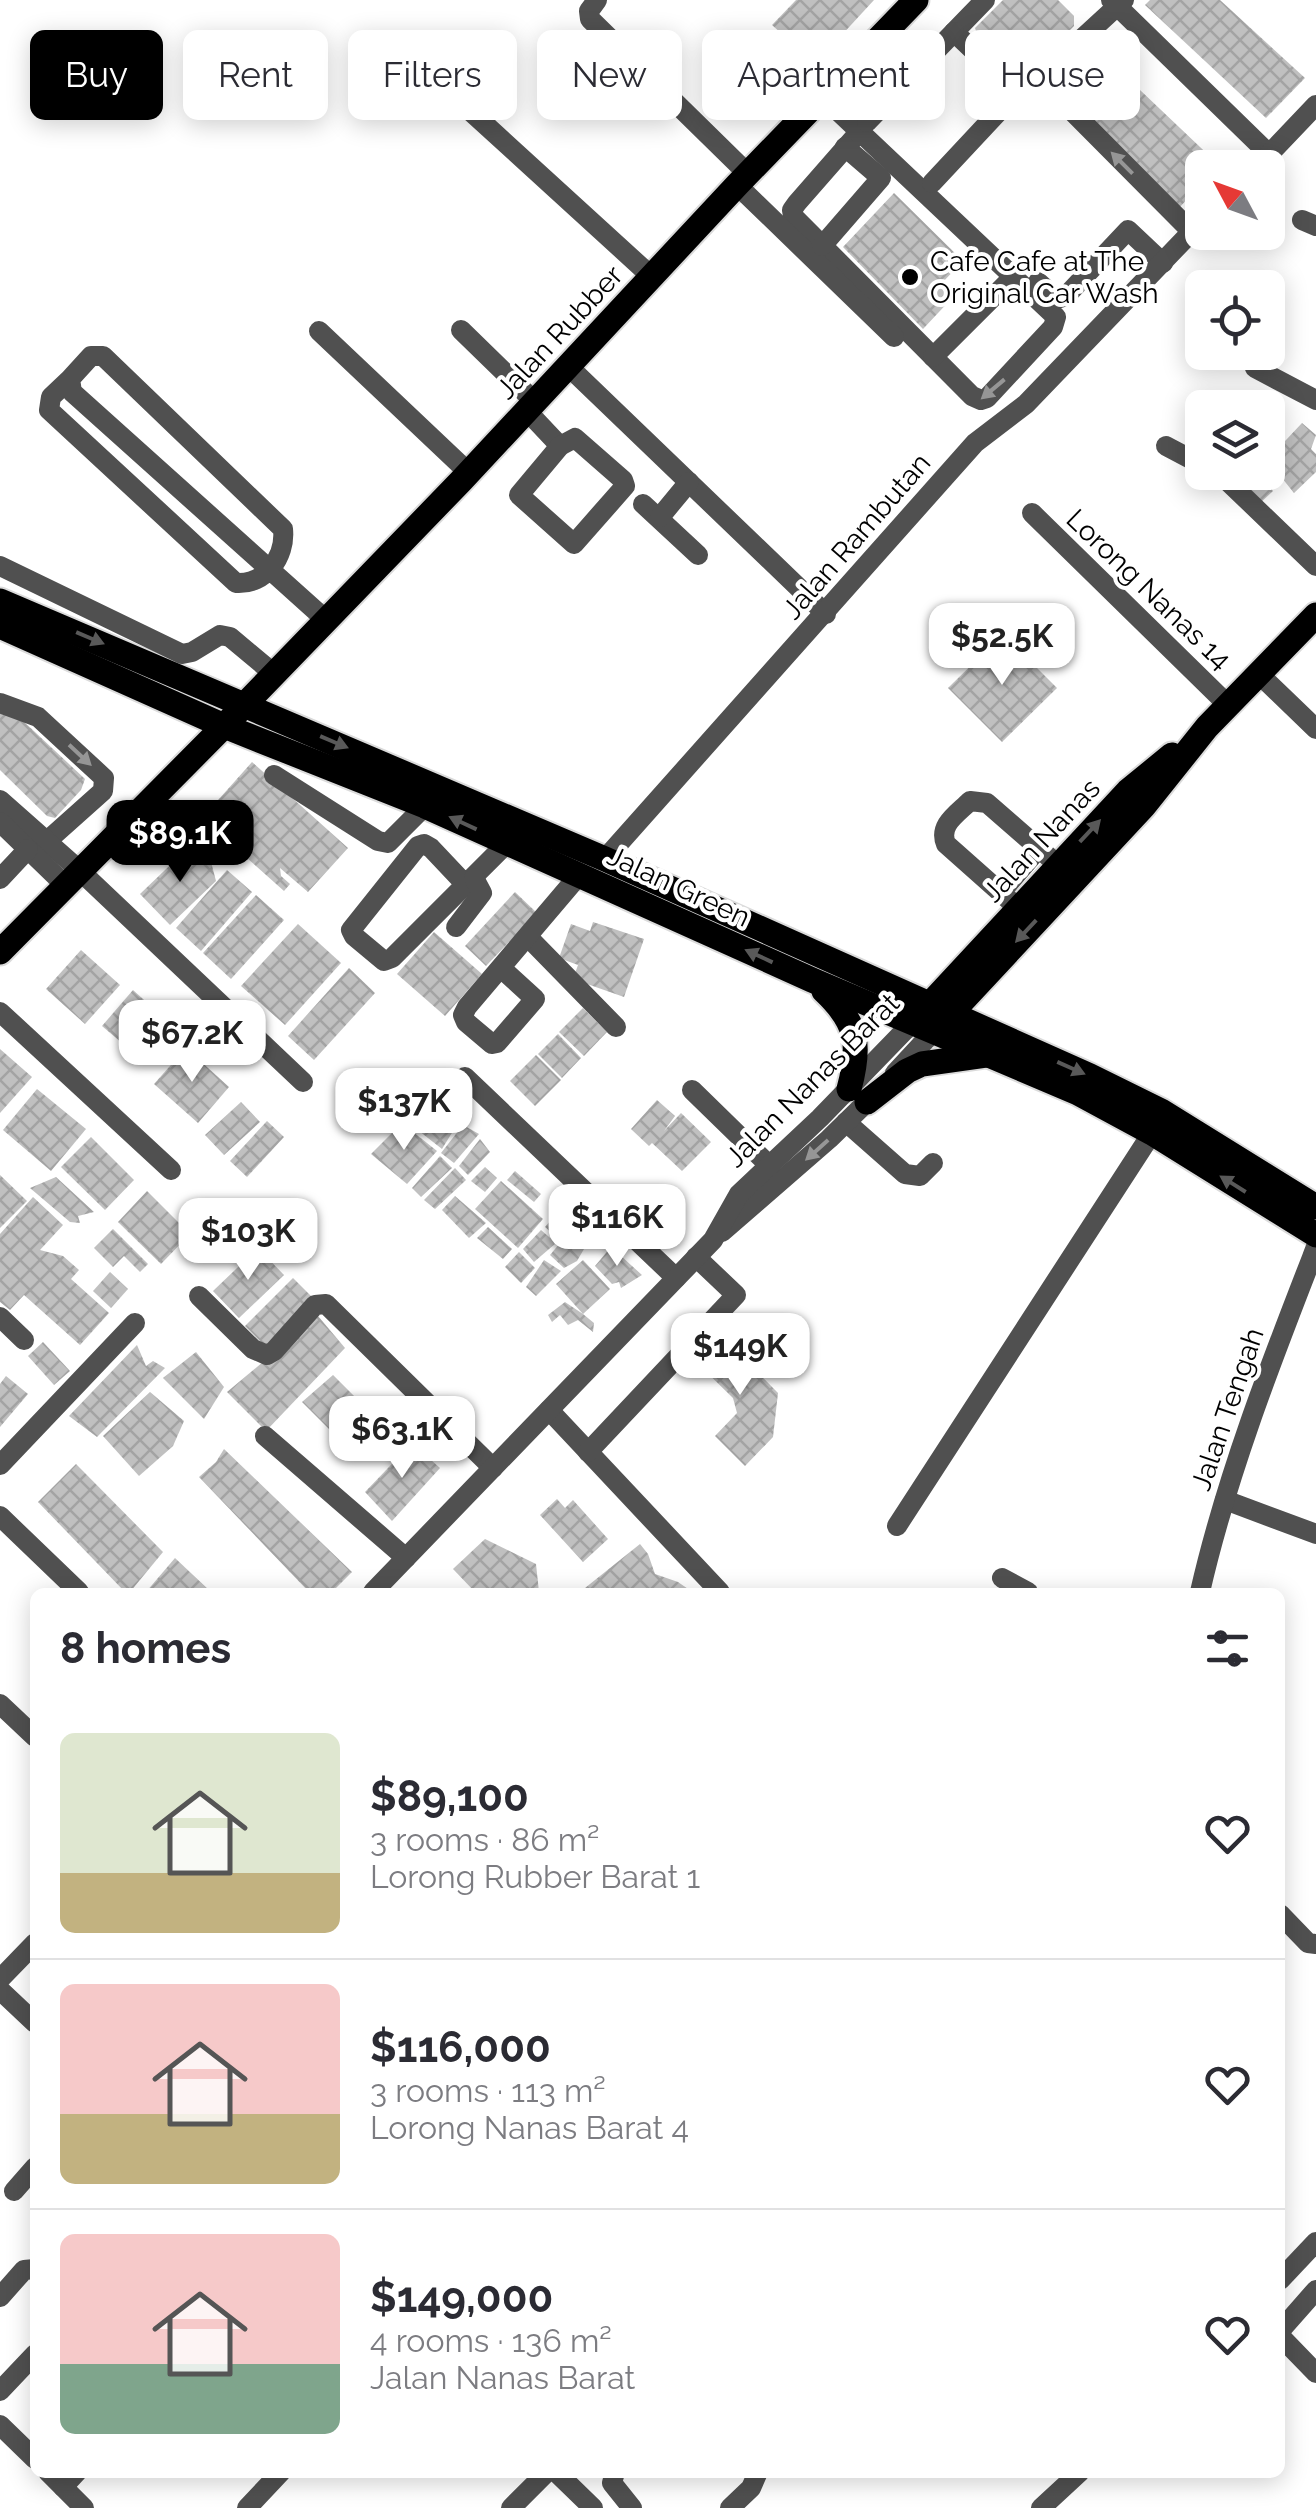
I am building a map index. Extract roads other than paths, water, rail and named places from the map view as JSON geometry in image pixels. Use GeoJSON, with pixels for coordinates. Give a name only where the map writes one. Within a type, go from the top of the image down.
{"type":"FeatureCollection","features":[{"type":"Feature","properties":{"kind":"main road","name":"Jalan Rubber"},"geometry":{"type":"LineString","coordinates":[[887,30],[916,0]]}},
{"type":"Feature","properties":{"kind":"main road","name":"Jalan Rubber"},"geometry":{"type":"LineString","coordinates":[[0,952],[326,620],[800,120]]}},
{"type":"Feature","properties":{"kind":"main road","name":"Jalan Green"},"geometry":{"type":"LineString","coordinates":[[0,601],[605,859],[931,1018],[1162,1111],[1316,1207]]}},
{"type":"Feature","properties":{"kind":"main road","name":"Jalan Nanas"},"geometry":{"type":"LineString","coordinates":[[931,1018],[1144,806],[1207,727],[1316,615]]}},
{"type":"Feature","properties":{"kind":"main road","name":"Jalan Green"},"geometry":{"type":"LineString","coordinates":[[0,626],[224,726],[426,806],[812,980],[931,1018],[991,1054],[1078,1093],[1152,1134],[1316,1235]]}},
{"type":"Feature","properties":{"kind":"main road","name":"Jalan Nanas"},"geometry":{"type":"LineString","coordinates":[[931,1018],[1010,900],[1048,857],[1207,727]]}},
{"type":"Feature","properties":{"kind":"main road"},"geometry":{"type":"LineString","coordinates":[[812,980],[846,1012],[855,1034],[858,1095],[922,1064],[991,1054]]}},
{"type":"Feature","properties":{"kind":"street"},"geometry":{"type":"LineString","coordinates":[[597,0],[589,10],[590,19],[903,346]]}},
{"type":"Feature","properties":{"kind":"street"},"geometry":{"type":"LineString","coordinates":[[846,147],[888,171],[1056,317],[1053,327],[987,398],[972,396],[822,246],[793,216],[792,210],[846,147],[864,126],[986,0]]}},
{"type":"Feature","properties":{"kind":"street"},"geometry":{"type":"LineString","coordinates":[[1088,30],[1117,2],[1253,150]]}},
{"type":"Feature","properties":{"kind":"street"},"geometry":{"type":"LineString","coordinates":[[954,32],[965,42]]}},
{"type":"Feature","properties":{"kind":"street"},"geometry":{"type":"LineString","coordinates":[[1273,150],[1316,105]]}},
{"type":"Feature","properties":{"kind":"street"},"geometry":{"type":"LineString","coordinates":[[480,120],[651,276]]}},
{"type":"Feature","properties":{"kind":"street"},"geometry":{"type":"LineString","coordinates":[[858,120],[1057,299],[1066,296],[1128,230],[1163,263]]}},
{"type":"Feature","properties":{"kind":"street"},"geometry":{"type":"LineString","coordinates":[[932,184],[991,120]]}},
{"type":"Feature","properties":{"kind":"street"},"geometry":{"type":"LineString","coordinates":[[1084,120],[1185,216]]}},
{"type":"Feature","properties":{"kind":"street"},"geometry":{"type":"LineString","coordinates":[[864,126],[888,171]]}},
{"type":"Feature","properties":{"kind":"street"},"geometry":{"type":"LineString","coordinates":[[822,246],[888,171]]}},
{"type":"Feature","properties":{"kind":"street","name":"Jalan Rambutan"},"geometry":{"type":"LineString","coordinates":[[605,859],[975,443],[1026,404],[1185,240]]}},
{"type":"Feature","properties":{"kind":"street"},"geometry":{"type":"LineString","coordinates":[[933,358],[1013,277]]}},
{"type":"Feature","properties":{"kind":"street"},"geometry":{"type":"LineString","coordinates":[[460,330],[531,406],[560,446]]}},
{"type":"Feature","properties":{"kind":"street"},"geometry":{"type":"LineString","coordinates":[[318,331],[468,472]]}},
{"type":"Feature","properties":{"kind":"street"},"geometry":{"type":"LineString","coordinates":[[92,356],[103,356],[284,529],[281,554],[270,570],[254,582],[236,583],[49,410],[51,397],[70,379],[92,356]]}},
{"type":"Feature","properties":{"kind":"street"},"geometry":{"type":"LineString","coordinates":[[568,366],[826,614]]}},
{"type":"Feature","properties":{"kind":"street"},"geometry":{"type":"LineString","coordinates":[[1259,370],[1316,400]]}},
{"type":"Feature","properties":{"kind":"street"},"geometry":{"type":"LineString","coordinates":[[70,379],[72,392],[326,620]]}},
{"type":"Feature","properties":{"kind":"street"},"geometry":{"type":"LineString","coordinates":[[575,438],[625,486],[574,544],[519,494],[560,446],[575,438]]}},
{"type":"Feature","properties":{"kind":"street"},"geometry":{"type":"LineString","coordinates":[[1166,446],[1185,456]]}},
{"type":"Feature","properties":{"kind":"street"},"geometry":{"type":"LineString","coordinates":[[689,482],[651,510],[698,555]]}},
{"type":"Feature","properties":{"kind":"street"},"geometry":{"type":"LineString","coordinates":[[1237,490],[1316,566]]}},
{"type":"Feature","properties":{"kind":"street","name":"Lorong Nanas 14"},"geometry":{"type":"LineString","coordinates":[[1032,513],[1228,705]]}},
{"type":"Feature","properties":{"kind":"street"},"geometry":{"type":"LineString","coordinates":[[0,566],[182,654],[220,635],[230,637],[274,673]]}},
{"type":"Feature","properties":{"kind":"street"},"geometry":{"type":"LineString","coordinates":[[1259,674],[1316,729]]}},
{"type":"Feature","properties":{"kind":"street"},"geometry":{"type":"LineString","coordinates":[[0,703],[38,717],[104,778],[103,791],[0,879]]}},
{"type":"Feature","properties":{"kind":"street"},"geometry":{"type":"LineString","coordinates":[[274,776],[388,844],[426,806]]}},
{"type":"Feature","properties":{"kind":"street"},"geometry":{"type":"LineString","coordinates":[[0,800],[71,877],[302,1082]]}},
{"type":"Feature","properties":{"kind":"street"},"geometry":{"type":"LineString","coordinates":[[1010,900],[946,844],[942,836],[944,827],[970,801],[987,803],[1048,857]]}},
{"type":"Feature","properties":{"kind":"street"},"geometry":{"type":"LineString","coordinates":[[0,822],[38,845]]}},
{"type":"Feature","properties":{"kind":"street"},"geometry":{"type":"LineString","coordinates":[[456,927],[482,894],[470,881],[424,844],[418,846],[351,930],[384,961],[392,958],[470,881],[507,843]]}},
{"type":"Feature","properties":{"kind":"street"},"geometry":{"type":"LineString","coordinates":[[501,968],[580,874]]}},
{"type":"Feature","properties":{"kind":"street"},"geometry":{"type":"LineString","coordinates":[[528,937],[616,1027]]}},
{"type":"Feature","properties":{"kind":"street"},"geometry":{"type":"LineString","coordinates":[[0,1012],[171,1170]]}},
{"type":"Feature","properties":{"kind":"street"},"geometry":{"type":"LineString","coordinates":[[713,1240],[756,1206],[846,1122],[858,1095],[931,1018]]}},
{"type":"Feature","properties":{"kind":"street"},"geometry":{"type":"LineString","coordinates":[[465,1078],[676,1278]]}},
{"type":"Feature","properties":{"kind":"street"},"geometry":{"type":"LineString","coordinates":[[692,1090],[770,1166]]}},
{"type":"Feature","properties":{"kind":"street","name":"Jalan Nanas Barat"},"geometry":{"type":"LineString","coordinates":[[376,1588],[713,1240],[739,1194],[858,1095]]}},
{"type":"Feature","properties":{"kind":"street"},"geometry":{"type":"LineString","coordinates":[[846,1122],[904,1174],[920,1176],[932,1163]]}},
{"type":"Feature","properties":{"kind":"street"},"geometry":{"type":"LineString","coordinates":[[897,1526],[1152,1134]]}},
{"type":"Feature","properties":{"kind":"street","name":"Jalan Tengah"},"geometry":{"type":"LineString","coordinates":[[1201,1588],[1265,1376],[1316,1247]]}},
{"type":"Feature","properties":{"kind":"street"},"geometry":{"type":"LineString","coordinates":[[588,1452],[736,1296],[696,1257]]}},
{"type":"Feature","properties":{"kind":"street"},"geometry":{"type":"LineString","coordinates":[[199,1296],[253,1349],[267,1355],[314,1304],[326,1304],[493,1468]]}},
{"type":"Feature","properties":{"kind":"street"},"geometry":{"type":"LineString","coordinates":[[0,1317],[24,1340]]}},
{"type":"Feature","properties":{"kind":"street"},"geometry":{"type":"LineString","coordinates":[[0,1464],[135,1323]]}},
{"type":"Feature","properties":{"kind":"street"},"geometry":{"type":"LineString","coordinates":[[549,1410],[716,1588]]}},
{"type":"Feature","properties":{"kind":"street"},"geometry":{"type":"LineString","coordinates":[[265,1436],[406,1558]]}},
{"type":"Feature","properties":{"kind":"street"},"geometry":{"type":"LineString","coordinates":[[1226,1500],[1316,1534]]}},
{"type":"Feature","properties":{"kind":"street"},"geometry":{"type":"LineString","coordinates":[[0,1516],[75,1588]]}},
{"type":"Feature","properties":{"kind":"street"},"geometry":{"type":"LineString","coordinates":[[1002,1578],[1021,1588]]}},
{"type":"Feature","properties":{"kind":"street"},"geometry":{"type":"LineString","coordinates":[[0,1704],[30,1731]]}},
{"type":"Feature","properties":{"kind":"street"},"geometry":{"type":"LineString","coordinates":[[1285,1919],[1308,1943],[1316,1944]]}},
{"type":"Feature","properties":{"kind":"street"},"geometry":{"type":"LineString","coordinates":[[0,1979],[30,1948]]}},
{"type":"Feature","properties":{"kind":"street"},"geometry":{"type":"LineString","coordinates":[[0,1990],[30,2018]]}},
{"type":"Feature","properties":{"kind":"street"},"geometry":{"type":"LineString","coordinates":[[14,2190],[30,2172]]}},
{"type":"Feature","properties":{"kind":"street"},"geometry":{"type":"LineString","coordinates":[[1285,2275],[1316,2242]]}},
{"type":"Feature","properties":{"kind":"street"},"geometry":{"type":"LineString","coordinates":[[0,2297],[24,2270],[30,2269]]}},
{"type":"Feature","properties":{"kind":"street"},"geometry":{"type":"LineString","coordinates":[[1285,2328],[1316,2290]]}},
{"type":"Feature","properties":{"kind":"street"},"geometry":{"type":"LineString","coordinates":[[1285,2339],[1316,2373]]}},
{"type":"Feature","properties":{"kind":"street"},"geometry":{"type":"LineString","coordinates":[[4,2379],[30,2358]]}},
{"type":"Feature","properties":{"kind":"street"},"geometry":{"type":"LineString","coordinates":[[0,2425],[30,2455]]}},
{"type":"Feature","properties":{"kind":"street"},"geometry":{"type":"LineString","coordinates":[[64,2478],[84,2508]]}},
{"type":"Feature","properties":{"kind":"street"},"geometry":{"type":"LineString","coordinates":[[247,2508],[275,2478]]}},
{"type":"Feature","properties":{"kind":"street"},"geometry":{"type":"LineString","coordinates":[[512,2508],[540,2478]]}},
{"type":"Feature","properties":{"kind":"street"},"geometry":{"type":"LineString","coordinates":[[562,2478],[593,2508]]}},
{"type":"Feature","properties":{"kind":"street"},"geometry":{"type":"LineString","coordinates":[[613,2478],[612,2483],[632,2508]]}},
{"type":"Feature","properties":{"kind":"street"},"geometry":{"type":"LineString","coordinates":[[730,2508],[755,2478]]}},
{"type":"Feature","properties":{"kind":"street"},"geometry":{"type":"LineString","coordinates":[[1041,2508],[1074,2478]]}},
{"type":"Feature","properties":{"kind":"place","name":"Cafe Cafe at The Original Car Wash"},"geometry":{"type":"Point","coordinates":[910,277]}}]}
